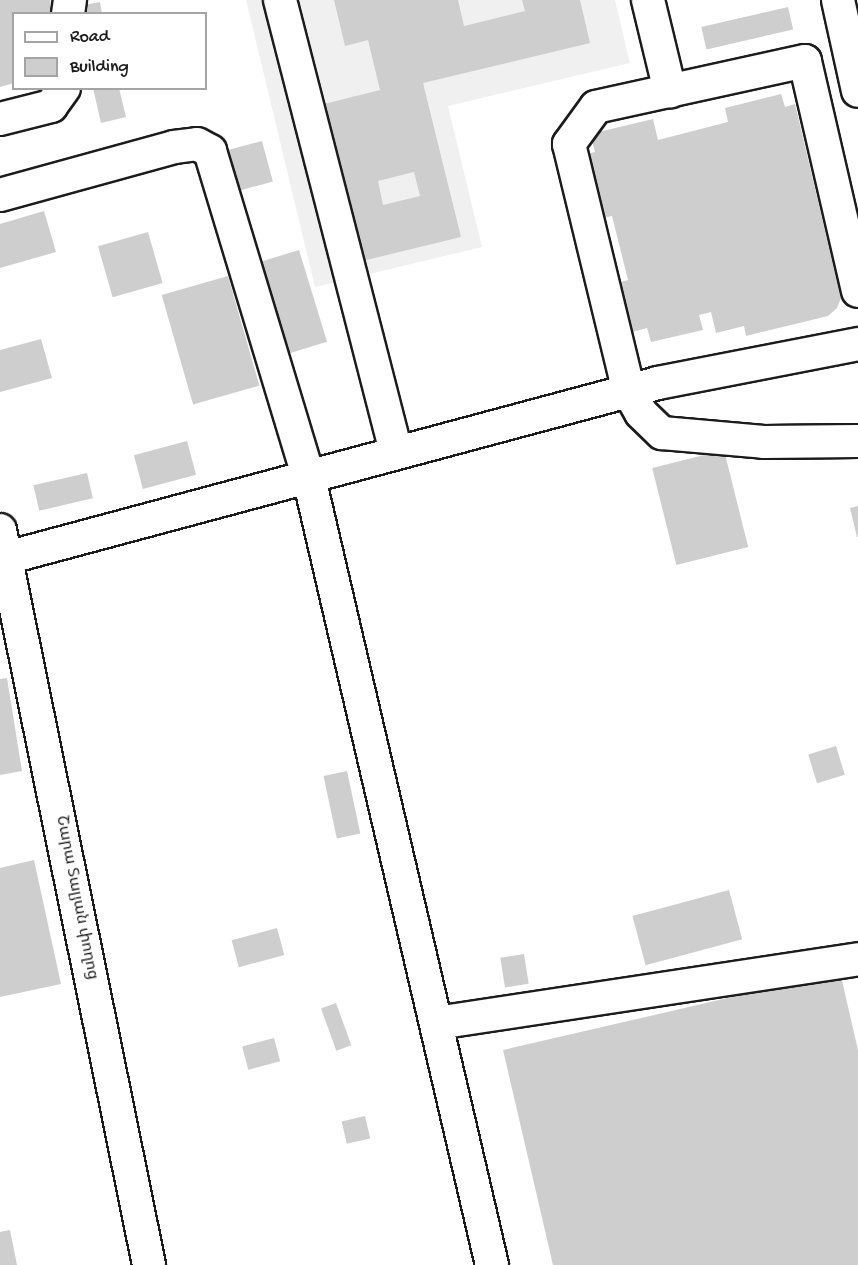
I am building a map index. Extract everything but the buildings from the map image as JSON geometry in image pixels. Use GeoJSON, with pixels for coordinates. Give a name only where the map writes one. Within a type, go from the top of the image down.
{"type":"FeatureCollection","features":[{"type":"Feature","properties":{"kind":"street"},"geometry":{"type":"LineString","coordinates":[[280,0],[396,452]]}},
{"type":"Feature","properties":{"kind":"street"},"geometry":{"type":"LineString","coordinates":[[648,0],[670,91]]}},
{"type":"Feature","properties":{"kind":"street"},"geometry":{"type":"LineString","coordinates":[[837,0],[858,91]]}},
{"type":"Feature","properties":{"kind":"street"},"geometry":{"type":"LineString","coordinates":[[858,291],[805,61],[596,107],[569,144],[629,392],[641,413],[662,433],[764,442],[858,441]]}},
{"type":"Feature","properties":{"kind":"street"},"geometry":{"type":"LineString","coordinates":[[0,119],[51,106],[63,90]]}},
{"type":"Feature","properties":{"kind":"street"},"geometry":{"type":"LineString","coordinates":[[0,195],[174,147],[197,144],[210,151],[309,478],[492,1265]]}},
{"type":"Feature","properties":{"kind":"street"},"geometry":{"type":"LineString","coordinates":[[3,544],[309,478],[396,452],[658,383],[858,344]]}},
{"type":"Feature","properties":{"kind":"street","name":"Շարա Տալյան փողոց"},"geometry":{"type":"LineString","coordinates":[[3,544],[149,1265]]}},
{"type":"Feature","properties":{"kind":"street"},"geometry":{"type":"LineString","coordinates":[[437,1023],[858,959]]}},
{"type":"Feature","properties":{"kind":"shaded area"},"geometry":{"type":"Polygon","coordinates":[[[246,0],[615,0],[630,63],[448,106],[482,247],[315,287],[246,0]]]}}]}
